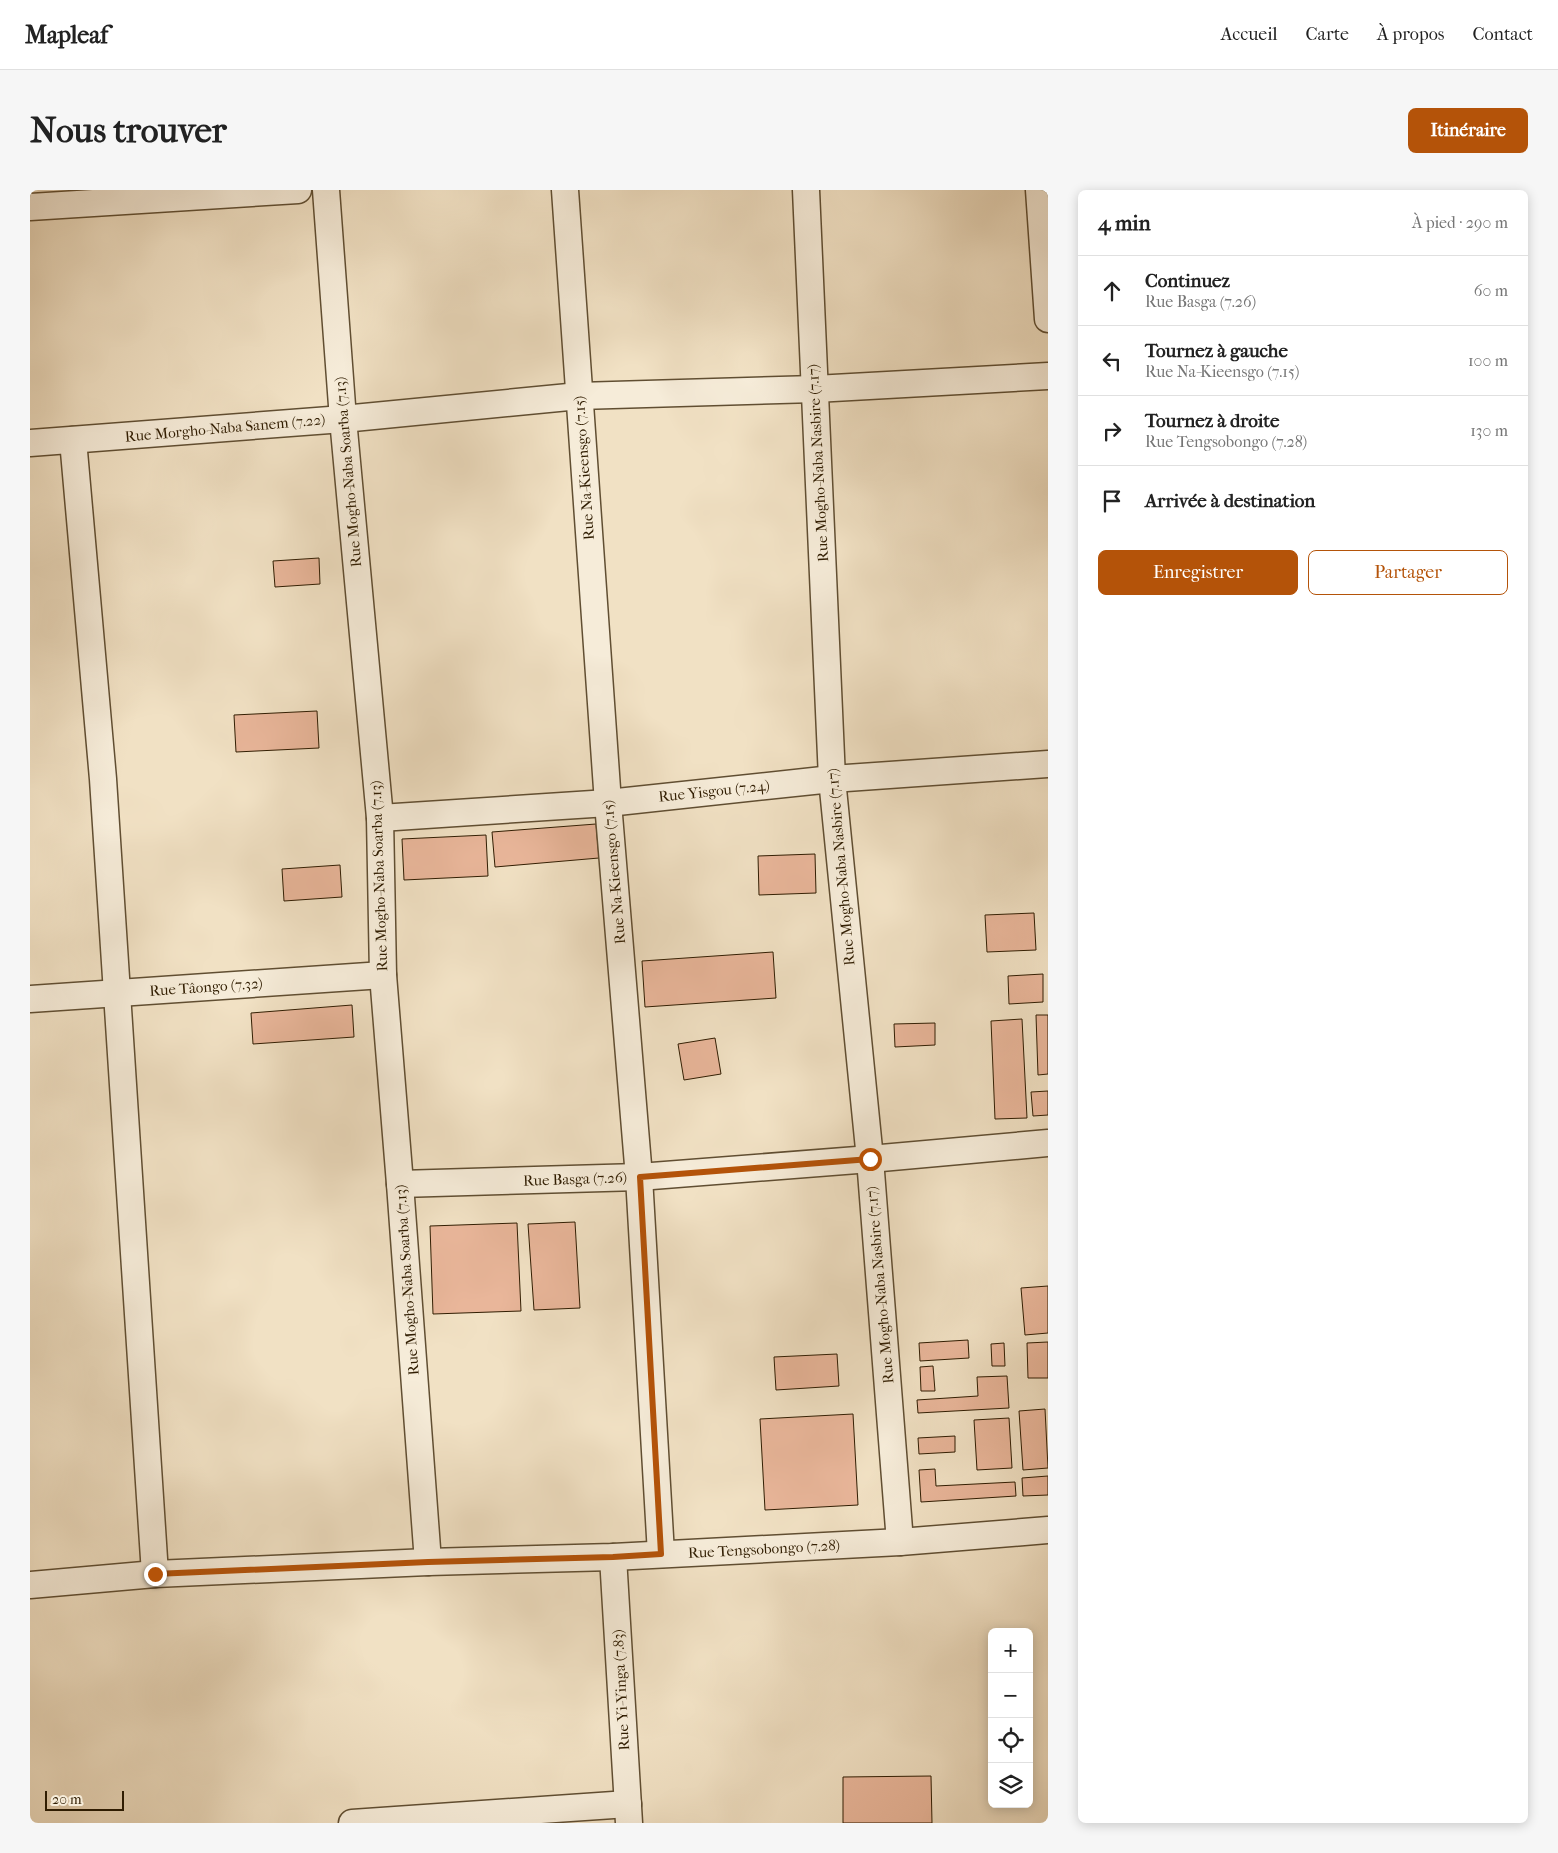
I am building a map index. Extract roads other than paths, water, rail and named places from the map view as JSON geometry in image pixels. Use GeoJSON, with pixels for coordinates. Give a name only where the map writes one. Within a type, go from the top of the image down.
{"type":"FeatureCollection","features":[{"type":"Feature","properties":{"kind":"street"},"geometry":{"type":"LineString","coordinates":[[30,207],[298,190]]}},
{"type":"Feature","properties":{"kind":"street","name":"Rue Mogho-Naba Soarba (7.13)"},"geometry":{"type":"LineString","coordinates":[[326,190],[342,419],[380,818],[383,975],[428,1562]]}},
{"type":"Feature","properties":{"kind":"street","name":"Rue Na-Kieensgo (7.15)"},"geometry":{"type":"LineString","coordinates":[[565,190],[608,803],[640,1177],[661,1554]]}},
{"type":"Feature","properties":{"kind":"street","name":"Rue Mogho-Naba Nasbire (7.17)"},"geometry":{"type":"LineString","coordinates":[[806,190],[832,779],[870,1159],[900,1542]]}},
{"type":"Feature","properties":{"kind":"street"},"geometry":{"type":"LineString","coordinates":[[1039,190],[1048,319]]}},
{"type":"Feature","properties":{"kind":"street","name":"Rue Morgho-Naba Sanem (7.22)"},"geometry":{"type":"LineString","coordinates":[[30,443],[342,419],[579,396],[815,390],[1048,376]]}},
{"type":"Feature","properties":{"kind":"street"},"geometry":{"type":"LineString","coordinates":[[73,440],[104,779],[116,994],[155,1574]]}},
{"type":"Feature","properties":{"kind":"street","name":"Rue Yisgou (7.24)"},"geometry":{"type":"LineString","coordinates":[[380,818],[608,803],[832,779],[1048,764]]}},
{"type":"Feature","properties":{"kind":"street","name":"Rue Tâongo (7.32)"},"geometry":{"type":"LineString","coordinates":[[30,999],[383,975]]}},
{"type":"Feature","properties":{"kind":"street","name":"Rue Basga (7.26)"},"geometry":{"type":"LineString","coordinates":[[400,1184],[640,1177],[1048,1143]]}},
{"type":"Feature","properties":{"kind":"street","name":"Rue Tengsobongo (7.28)"},"geometry":{"type":"LineString","coordinates":[[30,1585],[155,1574],[428,1562],[613,1557],[900,1542],[1048,1530]]}},
{"type":"Feature","properties":{"kind":"street","name":"Rue Yi-Yinga (7.83)"},"geometry":{"type":"LineString","coordinates":[[613,1557],[628,1814]]}},
{"type":"Feature","properties":{"kind":"street"},"geometry":{"type":"LineString","coordinates":[[352,1823],[628,1814]]}}]}
